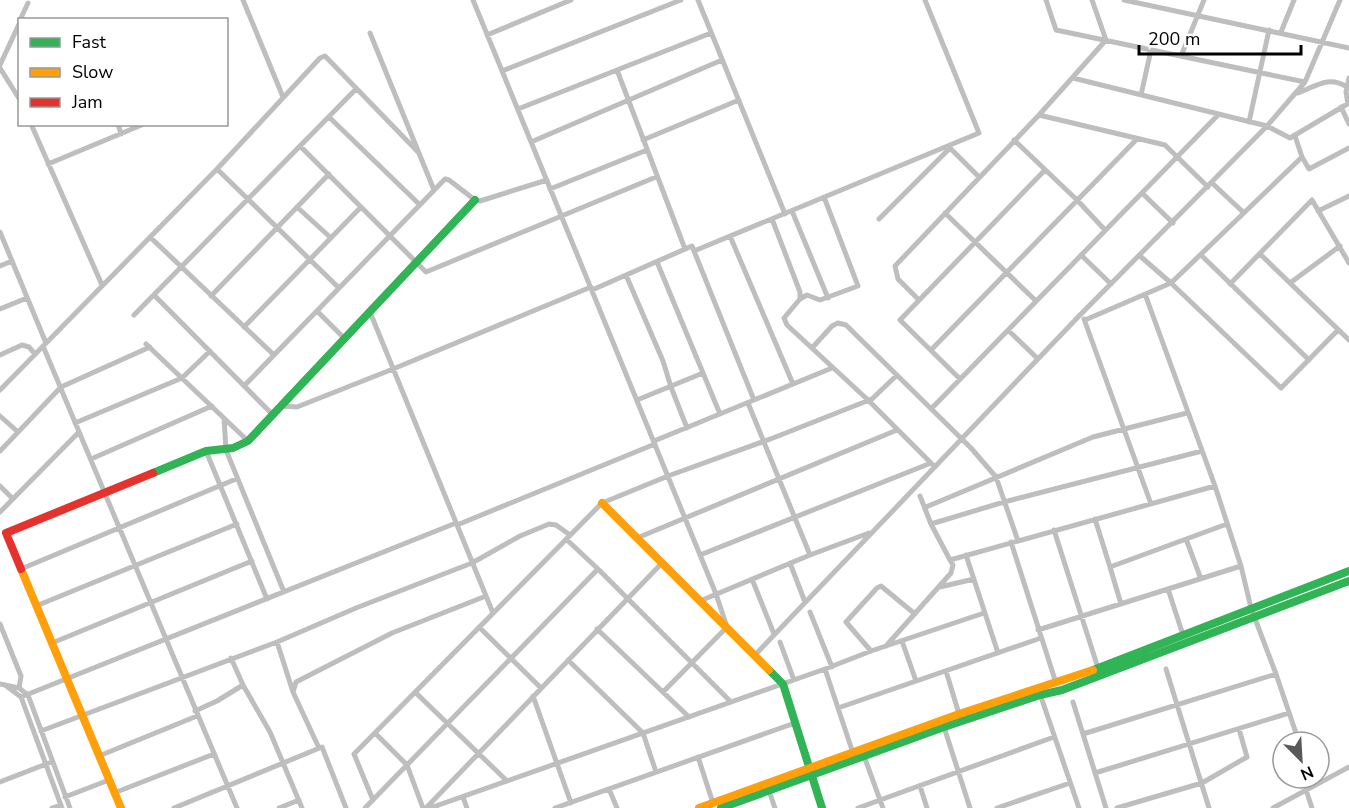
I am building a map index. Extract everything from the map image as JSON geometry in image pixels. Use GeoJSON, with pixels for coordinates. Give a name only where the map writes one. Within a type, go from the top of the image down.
{"type":"FeatureCollection","features":[{"type":"Feature","properties":{"kind":"street"},"geometry":{"type":"LineString","coordinates":[[243,0],[283,97]]}},
{"type":"Feature","properties":{"kind":"street"},"geometry":{"type":"LineString","coordinates":[[473,0],[685,517],[727,627]]}},
{"type":"Feature","properties":{"kind":"street"},"geometry":{"type":"LineString","coordinates":[[487,35],[571,0]]}},
{"type":"Feature","properties":{"kind":"street"},"geometry":{"type":"LineString","coordinates":[[502,71],[681,0]]}},
{"type":"Feature","properties":{"kind":"street"},"geometry":{"type":"LineString","coordinates":[[698,0],[785,213]]}},
{"type":"Feature","properties":{"kind":"street"},"geometry":{"type":"LineString","coordinates":[[694,251],[979,133],[925,0]]}},
{"type":"Feature","properties":{"kind":"street"},"geometry":{"type":"LineString","coordinates":[[1046,0],[1056,30],[1305,82]]}},
{"type":"Feature","properties":{"kind":"street"},"geometry":{"type":"LineString","coordinates":[[1092,0],[1106,40]]}},
{"type":"Feature","properties":{"kind":"street"},"geometry":{"type":"LineString","coordinates":[[1124,0],[1138,1],[1349,48]]}},
{"type":"Feature","properties":{"kind":"street"},"geometry":{"type":"LineString","coordinates":[[1181,56],[1204,0]]}},
{"type":"Feature","properties":{"kind":"street"},"geometry":{"type":"LineString","coordinates":[[1281,32],[1294,0]]}},
{"type":"Feature","properties":{"kind":"street"},"geometry":{"type":"LineString","coordinates":[[755,655],[933,465],[963,440],[1080,315],[1268,126],[1305,82],[1340,0]]}},
{"type":"Feature","properties":{"kind":"street"},"geometry":{"type":"LineString","coordinates":[[21,18],[28,3]]}},
{"type":"Feature","properties":{"kind":"street"},"geometry":{"type":"LineString","coordinates":[[18,25],[0,67],[18,97]]}},
{"type":"Feature","properties":{"kind":"street"},"geometry":{"type":"LineString","coordinates":[[1249,122],[1269,30]]}},
{"type":"Feature","properties":{"kind":"street"},"geometry":{"type":"LineString","coordinates":[[369,33],[434,190]]}},
{"type":"Feature","properties":{"kind":"street"},"geometry":{"type":"LineString","coordinates":[[518,109],[711,33]]}},
{"type":"Feature","properties":{"kind":"street"},"geometry":{"type":"LineString","coordinates":[[919,300],[898,279],[895,266],[1039,115],[1106,40]]}},
{"type":"Feature","properties":{"kind":"street"},"geometry":{"type":"LineString","coordinates":[[1142,95],[1151,50]]}},
{"type":"Feature","properties":{"kind":"street"},"geometry":{"type":"LineString","coordinates":[[0,390],[217,169],[320,58],[325,56],[418,152]]}},
{"type":"Feature","properties":{"kind":"street"},"geometry":{"type":"LineString","coordinates":[[531,142],[722,60]]}},
{"type":"Feature","properties":{"kind":"street"},"geometry":{"type":"LineString","coordinates":[[617,70],[685,249]]}},
{"type":"Feature","properties":{"kind":"street"},"geometry":{"type":"LineString","coordinates":[[1073,78],[1268,126],[1290,138],[1348,103],[1349,78]]}},
{"type":"Feature","properties":{"kind":"street"},"geometry":{"type":"LineString","coordinates":[[1296,94],[1331,80],[1347,87]]}},
{"type":"Feature","properties":{"kind":"street"},"geometry":{"type":"LineString","coordinates":[[134,315],[356,89]]}},
{"type":"Feature","properties":{"kind":"street"},"geometry":{"type":"LineString","coordinates":[[643,140],[739,100]]}},
{"type":"Feature","properties":{"kind":"street"},"geometry":{"type":"LineString","coordinates":[[1341,107],[1349,124]]}},
{"type":"Feature","properties":{"kind":"street"},"geometry":{"type":"LineString","coordinates":[[1039,115],[1165,145],[1243,212]]}},
{"type":"Feature","properties":{"kind":"street"},"geometry":{"type":"LineString","coordinates":[[931,409],[1218,115]]}},
{"type":"Feature","properties":{"kind":"street"},"geometry":{"type":"LineString","coordinates":[[329,117],[420,205]]}},
{"type":"Feature","properties":{"kind":"street"},"geometry":{"type":"LineString","coordinates":[[32,126],[102,285]]}},
{"type":"Feature","properties":{"kind":"street"},"geometry":{"type":"LineString","coordinates":[[119,126],[121,134]]}},
{"type":"Feature","properties":{"kind":"street"},"geometry":{"type":"LineString","coordinates":[[48,164],[139,126]]}},
{"type":"Feature","properties":{"kind":"street"},"geometry":{"type":"LineString","coordinates":[[1295,136],[1307,168],[1311,169],[1349,148]]}},
{"type":"Feature","properties":{"kind":"street"},"geometry":{"type":"LineString","coordinates":[[931,350],[1137,139]]}},
{"type":"Feature","properties":{"kind":"street"},"geometry":{"type":"LineString","coordinates":[[1014,140],[1105,230]]}},
{"type":"Feature","properties":{"kind":"street"},"geometry":{"type":"LineString","coordinates":[[300,146],[426,272],[656,177]]}},
{"type":"Feature","properties":{"kind":"street"},"geometry":{"type":"LineString","coordinates":[[879,219],[950,148],[979,177]]}},
{"type":"Feature","properties":{"kind":"street"},"geometry":{"type":"LineString","coordinates":[[550,189],[647,150]]}},
{"type":"Feature","properties":{"kind":"street"},"geometry":{"type":"LineString","coordinates":[[1085,320],[1171,283],[1302,157]]}},
{"type":"Feature","properties":{"kind":"street"},"geometry":{"type":"LineString","coordinates":[[217,169],[339,288]]}},
{"type":"Feature","properties":{"kind":"street"},"geometry":{"type":"LineString","coordinates":[[960,379],[900,320],[1044,171]]}},
{"type":"Feature","properties":{"kind":"street"},"geometry":{"type":"LineString","coordinates":[[211,296],[329,174]]}},
{"type":"Feature","properties":{"kind":"street"},"geometry":{"type":"LineString","coordinates":[[244,386],[445,179],[475,200],[480,201],[547,180]]}},
{"type":"Feature","properties":{"kind":"street"},"geometry":{"type":"LineString","coordinates":[[1142,193],[1173,223]]}},
{"type":"Feature","properties":{"kind":"street"},"geometry":{"type":"LineString","coordinates":[[1318,211],[1349,196]]}},
{"type":"Feature","properties":{"kind":"street"},"geometry":{"type":"LineString","coordinates":[[824,197],[858,286],[820,300],[807,295],[800,299],[784,318],[787,325],[868,400],[933,465]]}},
{"type":"Feature","properties":{"kind":"street"},"geometry":{"type":"LineString","coordinates":[[121,808],[6,533],[207,450],[226,450],[248,441],[475,200]]}},
{"type":"Feature","properties":{"kind":"street"},"geometry":{"type":"LineString","coordinates":[[1230,284],[1312,200],[1349,263]]}},
{"type":"Feature","properties":{"kind":"street"},"geometry":{"type":"LineString","coordinates":[[297,207],[331,238]]}},
{"type":"Feature","properties":{"kind":"street"},"geometry":{"type":"LineString","coordinates":[[244,327],[361,207]]}},
{"type":"Feature","properties":{"kind":"street"},"geometry":{"type":"LineString","coordinates":[[792,211],[828,298]]}},
{"type":"Feature","properties":{"kind":"street"},"geometry":{"type":"LineString","coordinates":[[945,213],[1036,302]]}},
{"type":"Feature","properties":{"kind":"street"},"geometry":{"type":"LineString","coordinates":[[772,219],[801,292],[800,299]]}},
{"type":"Feature","properties":{"kind":"street"},"geometry":{"type":"LineString","coordinates":[[0,232],[60,387],[237,808]]}},
{"type":"Feature","properties":{"kind":"street"},"geometry":{"type":"LineString","coordinates":[[730,236],[793,384]]}},
{"type":"Feature","properties":{"kind":"street"},"geometry":{"type":"LineString","coordinates":[[150,237],[274,356]]}},
{"type":"Feature","properties":{"kind":"street"},"geometry":{"type":"LineString","coordinates":[[282,406],[297,406],[393,369],[692,246],[754,400]]}},
{"type":"Feature","properties":{"kind":"street"},"geometry":{"type":"LineString","coordinates":[[1290,283],[1340,246]]}},
{"type":"Feature","properties":{"kind":"street"},"geometry":{"type":"LineString","coordinates":[[1260,254],[1349,340]]}},
{"type":"Feature","properties":{"kind":"street"},"geometry":{"type":"LineString","coordinates":[[1081,255],[1111,284]]}},
{"type":"Feature","properties":{"kind":"street"},"geometry":{"type":"LineString","coordinates":[[1200,255],[1309,360]]}},
{"type":"Feature","properties":{"kind":"street"},"geometry":{"type":"LineString","coordinates":[[1140,256],[1281,388],[1338,330]]}},
{"type":"Feature","properties":{"kind":"street"},"geometry":{"type":"LineString","coordinates":[[0,266],[12,261]]}},
{"type":"Feature","properties":{"kind":"street"},"geometry":{"type":"LineString","coordinates":[[657,261],[720,414]]}},
{"type":"Feature","properties":{"kind":"street"},"geometry":{"type":"LineString","coordinates":[[626,275],[663,361],[670,387],[687,428]]}},
{"type":"Feature","properties":{"kind":"street"},"geometry":{"type":"LineString","coordinates":[[1145,294],[1215,486],[1253,613],[1295,730]]}},
{"type":"Feature","properties":{"kind":"street"},"geometry":{"type":"LineString","coordinates":[[154,295],[273,415]]}},
{"type":"Feature","properties":{"kind":"street"},"geometry":{"type":"LineString","coordinates":[[0,309],[27,298]]}},
{"type":"Feature","properties":{"kind":"street"},"geometry":{"type":"LineString","coordinates":[[317,311],[345,339]]}},
{"type":"Feature","properties":{"kind":"street"},"geometry":{"type":"LineString","coordinates":[[370,312],[493,613]]}},
{"type":"Feature","properties":{"kind":"street"},"geometry":{"type":"LineString","coordinates":[[1080,315],[1085,320],[1151,504]]}},
{"type":"Feature","properties":{"kind":"street"},"geometry":{"type":"LineString","coordinates":[[812,348],[832,326],[838,323],[846,325],[963,440],[996,477],[1038,630],[1056,683]]}},
{"type":"Feature","properties":{"kind":"street"},"geometry":{"type":"LineString","coordinates":[[1008,330],[1038,359]]}},
{"type":"Feature","properties":{"kind":"street"},"geometry":{"type":"LineString","coordinates":[[0,355],[22,345],[29,347],[35,354]]}},
{"type":"Feature","properties":{"kind":"street"},"geometry":{"type":"LineString","coordinates":[[0,451],[60,387],[148,346],[248,441]]}},
{"type":"Feature","properties":{"kind":"street"},"geometry":{"type":"LineString","coordinates":[[75,423],[182,378],[210,351]]}},
{"type":"Feature","properties":{"kind":"street"},"geometry":{"type":"LineString","coordinates":[[21,697],[456,524],[832,368]]}},
{"type":"Feature","properties":{"kind":"street"},"geometry":{"type":"LineString","coordinates":[[637,400],[703,374]]}},
{"type":"Feature","properties":{"kind":"street"},"geometry":{"type":"LineString","coordinates":[[373,800],[354,754],[602,503],[872,399],[897,375]]}},
{"type":"Feature","properties":{"kind":"street"},"geometry":{"type":"LineString","coordinates":[[748,403],[810,555]]}},
{"type":"Feature","properties":{"kind":"street"},"geometry":{"type":"LineString","coordinates":[[91,459],[212,406]]}},
{"type":"Feature","properties":{"kind":"street"},"geometry":{"type":"LineString","coordinates":[[926,507],[1093,437],[1187,413]]}},
{"type":"Feature","properties":{"kind":"street"},"geometry":{"type":"LineString","coordinates":[[0,416],[18,432]]}},
{"type":"Feature","properties":{"kind":"street"},"geometry":{"type":"LineString","coordinates":[[224,418],[226,450],[284,592]]}},
{"type":"Feature","properties":{"kind":"street"},"geometry":{"type":"LineString","coordinates":[[637,538],[897,430]]}},
{"type":"Feature","properties":{"kind":"street"},"geometry":{"type":"LineString","coordinates":[[0,512],[79,432]]}},
{"type":"Feature","properties":{"kind":"street"},"geometry":{"type":"LineString","coordinates":[[207,450],[267,599]]}},
{"type":"Feature","properties":{"kind":"street"},"geometry":{"type":"LineString","coordinates":[[931,524],[1004,502],[1202,451]]}},
{"type":"Feature","properties":{"kind":"street"},"geometry":{"type":"LineString","coordinates":[[700,555],[795,516],[933,465]]}},
{"type":"Feature","properties":{"kind":"street"},"geometry":{"type":"LineString","coordinates":[[21,569],[236,478]]}},
{"type":"Feature","properties":{"kind":"street"},"geometry":{"type":"LineString","coordinates":[[0,486],[13,499]]}},
{"type":"Feature","properties":{"kind":"street"},"geometry":{"type":"LineString","coordinates":[[950,560],[1215,486]]}},
{"type":"Feature","properties":{"kind":"street"},"geometry":{"type":"LineString","coordinates":[[886,646],[953,570],[920,496]]}},
{"type":"Feature","properties":{"kind":"street"},"geometry":{"type":"LineString","coordinates":[[602,503],[783,684],[822,808]]}},
{"type":"Feature","properties":{"kind":"street"},"geometry":{"type":"LineString","coordinates":[[1095,519],[1121,604]]}},
{"type":"Feature","properties":{"kind":"street"},"geometry":{"type":"LineString","coordinates":[[36,606],[237,524]]}},
{"type":"Feature","properties":{"kind":"street"},"geometry":{"type":"LineString","coordinates":[[41,731],[277,642],[356,608],[472,563],[549,524],[556,525],[731,702]]}},
{"type":"Feature","properties":{"kind":"street"},"geometry":{"type":"LineString","coordinates":[[1110,567],[1227,524]]}},
{"type":"Feature","properties":{"kind":"street"},"geometry":{"type":"LineString","coordinates":[[1054,531],[1098,668]]}},
{"type":"Feature","properties":{"kind":"street"},"geometry":{"type":"LineString","coordinates":[[700,600],[870,532]]}},
{"type":"Feature","properties":{"kind":"street"},"geometry":{"type":"LineString","coordinates":[[1186,539],[1201,579]]}},
{"type":"Feature","properties":{"kind":"street"},"geometry":{"type":"LineString","coordinates":[[966,555],[998,653]]}},
{"type":"Feature","properties":{"kind":"street"},"geometry":{"type":"LineString","coordinates":[[52,643],[252,561]]}},
{"type":"Feature","properties":{"kind":"street"},"geometry":{"type":"LineString","coordinates":[[375,733],[407,765],[424,808],[662,563]]}},
{"type":"Feature","properties":{"kind":"street"},"geometry":{"type":"LineString","coordinates":[[790,563],[805,602]]}},
{"type":"Feature","properties":{"kind":"street"},"geometry":{"type":"LineString","coordinates":[[1038,630],[1240,566]]}},
{"type":"Feature","properties":{"kind":"street"},"geometry":{"type":"LineString","coordinates":[[365,808],[598,569]]}},
{"type":"Feature","properties":{"kind":"street"},"geometry":{"type":"LineString","coordinates":[[699,808],[717,806],[769,790],[853,753],[959,714],[1039,692],[1062,690],[1253,613],[1349,571]]}},
{"type":"Feature","properties":{"kind":"street"},"geometry":{"type":"LineString","coordinates":[[752,579],[774,634]]}},
{"type":"Feature","properties":{"kind":"street"},"geometry":{"type":"LineString","coordinates":[[939,587],[974,579]]}},
{"type":"Feature","properties":{"kind":"street"},"geometry":{"type":"LineString","coordinates":[[717,806],[944,727],[1184,635],[1349,581]]}},
{"type":"Feature","properties":{"kind":"street"},"geometry":{"type":"LineString","coordinates":[[872,651],[846,622],[877,588],[881,586],[915,614]]}},
{"type":"Feature","properties":{"kind":"street"},"geometry":{"type":"LineString","coordinates":[[1168,589],[1184,635]]}},
{"type":"Feature","properties":{"kind":"street"},"geometry":{"type":"LineString","coordinates":[[293,692],[296,682],[392,633],[486,596]]}},
{"type":"Feature","properties":{"kind":"street"},"geometry":{"type":"LineString","coordinates":[[810,612],[832,667]]}},
{"type":"Feature","properties":{"kind":"street"},"geometry":{"type":"LineString","coordinates":[[430,808],[984,613]]}},
{"type":"Feature","properties":{"kind":"street"},"geometry":{"type":"LineString","coordinates":[[0,624],[21,676],[19,688]]}},
{"type":"Feature","properties":{"kind":"street"},"geometry":{"type":"LineString","coordinates":[[479,627],[541,688]]}},
{"type":"Feature","properties":{"kind":"street"},"geometry":{"type":"LineString","coordinates":[[663,692],[727,627]]}},
{"type":"Feature","properties":{"kind":"street"},"geometry":{"type":"LineString","coordinates":[[597,629],[689,717]]}},
{"type":"Feature","properties":{"kind":"street"},"geometry":{"type":"LineString","coordinates":[[838,708],[1041,638]]}},
{"type":"Feature","properties":{"kind":"street"},"geometry":{"type":"LineString","coordinates":[[902,641],[916,681]]}},
{"type":"Feature","properties":{"kind":"street"},"geometry":{"type":"LineString","coordinates":[[277,642],[293,692],[319,748],[322,747],[346,808]]}},
{"type":"Feature","properties":{"kind":"street"},"geometry":{"type":"LineString","coordinates":[[780,642],[794,680]]}},
{"type":"Feature","properties":{"kind":"street"},"geometry":{"type":"LineString","coordinates":[[231,658],[243,685],[270,732],[302,808]]}},
{"type":"Feature","properties":{"kind":"street"},"geometry":{"type":"LineString","coordinates":[[568,660],[643,733],[656,772]]}},
{"type":"Feature","properties":{"kind":"street"},"geometry":{"type":"LineString","coordinates":[[825,669],[853,753]]}},
{"type":"Feature","properties":{"kind":"street"},"geometry":{"type":"LineString","coordinates":[[1166,669],[1209,808]]}},
{"type":"Feature","properties":{"kind":"street"},"geometry":{"type":"LineString","coordinates":[[946,671],[959,714]]}},
{"type":"Feature","properties":{"kind":"street"},"geometry":{"type":"LineString","coordinates":[[1083,734],[1276,674]]}},
{"type":"Feature","properties":{"kind":"street"},"geometry":{"type":"LineString","coordinates":[[2,684],[19,688],[28,695],[41,731],[62,806],[52,808]]}},
{"type":"Feature","properties":{"kind":"street"},"geometry":{"type":"LineString","coordinates":[[2,684],[21,697],[70,808]]}},
{"type":"Feature","properties":{"kind":"street"},"geometry":{"type":"LineString","coordinates":[[99,756],[196,713],[243,685]]}},
{"type":"Feature","properties":{"kind":"street"},"geometry":{"type":"LineString","coordinates":[[415,692],[507,781]]}},
{"type":"Feature","properties":{"kind":"street"},"geometry":{"type":"LineString","coordinates":[[1039,692],[1079,808]]}},
{"type":"Feature","properties":{"kind":"street"},"geometry":{"type":"LineString","coordinates":[[533,696],[571,803]]}},
{"type":"Feature","properties":{"kind":"street"},"geometry":{"type":"LineString","coordinates":[[1073,702],[1106,808]]}},
{"type":"Feature","properties":{"kind":"street"},"geometry":{"type":"LineString","coordinates":[[1095,773],[1289,713]]}},
{"type":"Feature","properties":{"kind":"street"},"geometry":{"type":"LineString","coordinates":[[555,808],[795,723]]}},
{"type":"Feature","properties":{"kind":"street"},"geometry":{"type":"LineString","coordinates":[[944,727],[970,808]]}},
{"type":"Feature","properties":{"kind":"street"},"geometry":{"type":"LineString","coordinates":[[1117,808],[1202,783],[1247,757],[1239,729]]}},
{"type":"Feature","properties":{"kind":"street"},"geometry":{"type":"LineString","coordinates":[[858,808],[1054,737]]}},
{"type":"Feature","properties":{"kind":"street"},"geometry":{"type":"LineString","coordinates":[[174,808],[319,748]]}},
{"type":"Feature","properties":{"kind":"street"},"geometry":{"type":"LineString","coordinates":[[114,794],[214,754]]}},
{"type":"Feature","properties":{"kind":"street"},"geometry":{"type":"LineString","coordinates":[[864,756],[883,808]]}},
{"type":"Feature","properties":{"kind":"street"},"geometry":{"type":"LineString","coordinates":[[698,757],[717,806]]}},
{"type":"Feature","properties":{"kind":"street"},"geometry":{"type":"LineString","coordinates":[[1,780],[49,763]]}},
{"type":"Feature","properties":{"kind":"street"},"geometry":{"type":"LineString","coordinates":[[1331,777],[1349,767]]}},
{"type":"Feature","properties":{"kind":"street"},"geometry":{"type":"LineString","coordinates":[[65,796],[109,780]]}},
{"type":"Feature","properties":{"kind":"street"},"geometry":{"type":"LineString","coordinates":[[997,808],[1070,783]]}},
{"type":"Feature","properties":{"kind":"street"},"geometry":{"type":"LineString","coordinates":[[920,786],[927,808]]}},
{"type":"Feature","properties":{"kind":"street"},"geometry":{"type":"LineString","coordinates":[[609,789],[617,808]]}},
{"type":"Feature","properties":{"kind":"street"},"geometry":{"type":"LineString","coordinates":[[769,790],[775,808]]}},
{"type":"Feature","properties":{"kind":"street"},"geometry":{"type":"LineString","coordinates":[[1273,808],[1306,790],[1312,808]]}},
{"type":"Feature","properties":{"kind":"street"},"geometry":{"type":"LineString","coordinates":[[463,797],[467,808]]}},
{"type":"Feature","properties":{"kind":"street"},"geometry":{"type":"LineString","coordinates":[[279,808],[299,800]]}},
{"type":"Feature","properties":{"kind":"traffic: fast"},"geometry":{"type":"LineString","coordinates":[[153,473],[206,451],[233,448],[248,441],[475,200]]}},
{"type":"Feature","properties":{"kind":"traffic: fast"},"geometry":{"type":"LineString","coordinates":[[1093,670],[1349,571]]}},
{"type":"Feature","properties":{"kind":"traffic: fast"},"geometry":{"type":"LineString","coordinates":[[721,808],[944,727],[1040,695],[1062,690],[1349,581]]}},
{"type":"Feature","properties":{"kind":"traffic: fast"},"geometry":{"type":"LineString","coordinates":[[769,670],[783,684],[822,808]]}},
{"type":"Feature","properties":{"kind":"traffic: slow"},"geometry":{"type":"LineString","coordinates":[[602,503],[769,670]]}},
{"type":"Feature","properties":{"kind":"traffic: slow"},"geometry":{"type":"LineString","coordinates":[[21,569],[121,808]]}},
{"type":"Feature","properties":{"kind":"traffic: slow"},"geometry":{"type":"LineString","coordinates":[[699,808],[959,714],[1093,670]]}},
{"type":"Feature","properties":{"kind":"traffic: jam"},"geometry":{"type":"LineString","coordinates":[[21,569],[6,533],[153,473]]}}]}
